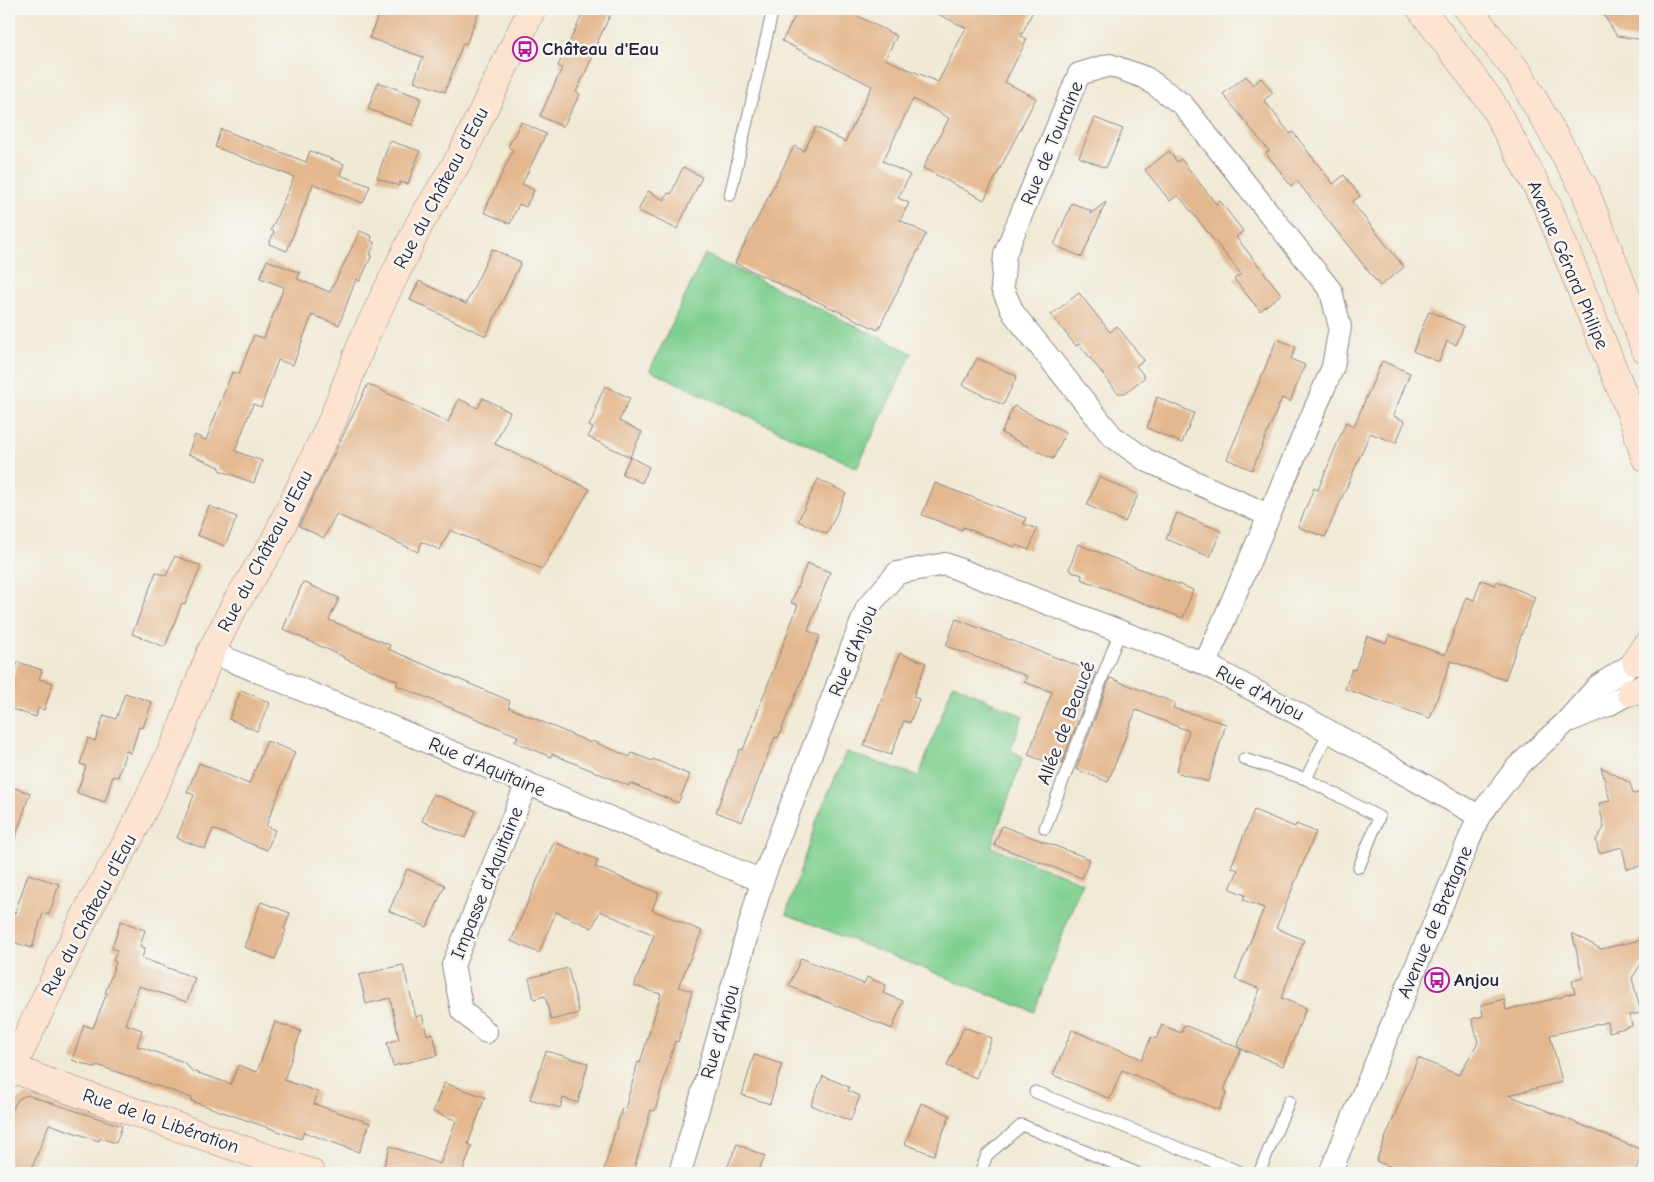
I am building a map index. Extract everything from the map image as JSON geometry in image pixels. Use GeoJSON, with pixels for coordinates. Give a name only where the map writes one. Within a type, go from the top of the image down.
{"type":"FeatureCollection","features":[{"type":"Feature","properties":{"kind":"street","name":"Rue du Château d'Eau"},"geometry":{"type":"LineString","coordinates":[[12,1062],[91,904],[130,837],[178,738],[211,652],[236,602],[273,544],[333,419],[364,338],[420,224],[461,156],[532,9]]}},
{"type":"Feature","properties":{"kind":"street","name":"Avenue Gérard Philipe"},"geometry":{"type":"LineString","coordinates":[[1421,9],[1491,102],[1548,208],[1634,421],[1645,457]]}},
{"type":"Feature","properties":{"kind":"street","name":"Avenue Gérard Philipe"},"geometry":{"type":"LineString","coordinates":[[1468,9],[1519,74],[1584,188],[1645,349]]}},
{"type":"Feature","properties":{"kind":"street","name":"Rue de Touraine"},"geometry":{"type":"LineString","coordinates":[[1205,664],[1333,367],[1340,328],[1331,291],[1183,105],[1146,78],[1110,65],[1079,74],[1005,254],[1002,288],[1014,314],[1112,436],[1146,460],[1268,515]]}},
{"type":"Feature","properties":{"kind":"street","name":"Rue d'Anjou"},"geometry":{"type":"LineString","coordinates":[[680,1173],[762,882],[867,608],[897,573],[945,564],[1205,664],[1329,731],[1479,816]]}},
{"type":"Feature","properties":{"kind":"street","name":"Rue d'Aquitaine"},"geometry":{"type":"LineString","coordinates":[[211,652],[762,882]]}},
{"type":"Feature","properties":{"kind":"street","name":"Avenue de Bretagne"},"geometry":{"type":"LineString","coordinates":[[1330,1173],[1479,816],[1517,767],[1565,723],[1598,686],[1641,671]]}},
{"type":"Feature","properties":{"kind":"street","name":"Avenue de Bretagne"},"geometry":{"type":"LineString","coordinates":[[1565,723],[1608,705],[1641,671]]}},
{"type":"Feature","properties":{"kind":"street","name":"Impasse d'Aquitaine"},"geometry":{"type":"LineString","coordinates":[[486,1032],[462,1012],[453,965],[527,783]]}},
{"type":"Feature","properties":{"kind":"street","name":"Rue de la Libération"},"geometry":{"type":"LineString","coordinates":[[12,1062],[50,1083],[311,1173]]}},
{"type":"Feature","properties":{"kind":"lane"},"geometry":{"type":"LineString","coordinates":[[730,195],[773,9]]}},
{"type":"Feature","properties":{"kind":"lane","name":"Allée de Beaucé"},"geometry":{"type":"LineString","coordinates":[[1044,828],[1120,632]]}},
{"type":"Feature","properties":{"kind":"lane"},"geometry":{"type":"LineString","coordinates":[[1306,779],[1329,731]]}},
{"type":"Feature","properties":{"kind":"lane"},"geometry":{"type":"LineString","coordinates":[[1244,759],[1306,779],[1379,817],[1359,867]]}},
{"type":"Feature","properties":{"kind":"lane"},"geometry":{"type":"LineString","coordinates":[[1034,1092],[1243,1173]]}},
{"type":"Feature","properties":{"kind":"lane"},"geometry":{"type":"LineString","coordinates":[[1259,1173],[1288,1101]]}},
{"type":"Feature","properties":{"kind":"lane"},"geometry":{"type":"LineString","coordinates":[[980,1173],[987,1156],[1022,1125],[1137,1173]]}},
{"type":"Feature","properties":{"kind":"green space"},"geometry":{"type":"Polygon","coordinates":[[[705,254],[912,353],[857,468],[650,370],[705,254]]]}},
{"type":"Feature","properties":{"kind":"green space"},"geometry":{"type":"Polygon","coordinates":[[[953,684],[1023,716],[1011,750],[1023,757],[991,847],[1082,882],[1034,1012],[786,914],[817,819],[846,752],[919,776],[953,684]]]}},
{"type":"Feature","properties":{"kind":"building"},"geometry":{"type":"Polygon","coordinates":[[[381,9],[480,9],[466,44],[463,43],[445,92],[414,81],[423,57],[369,38],[381,9]]]}},
{"type":"Feature","properties":{"kind":"building"},"geometry":{"type":"Polygon","coordinates":[[[585,9],[613,9],[576,92],[580,94],[563,127],[540,116],[562,68],[558,66],[585,9]]]}},
{"type":"Feature","properties":{"kind":"building"},"geometry":{"type":"Polygon","coordinates":[[[799,9],[844,9],[897,36],[885,59],[938,82],[966,28],[928,9],[1034,9],[1021,36],[1027,39],[1005,82],[1036,98],[984,200],[923,168],[949,118],[913,99],[883,161],[910,175],[898,198],[909,203],[900,220],[926,234],[878,330],[735,263],[794,146],[804,151],[816,127],[845,142],[872,86],[782,41],[799,9]]]}},
{"type":"Feature","properties":{"kind":"building"},"geometry":{"type":"Polygon","coordinates":[[[1600,9],[1645,9],[1645,40],[1617,36],[1600,9]]]}},
{"type":"Feature","properties":{"kind":"building"},"geometry":{"type":"Polygon","coordinates":[[[1246,76],[1253,85],[1261,78],[1273,93],[1264,100],[1290,134],[1293,132],[1333,184],[1344,175],[1360,196],[1352,202],[1404,267],[1380,286],[1297,181],[1291,186],[1266,153],[1269,151],[1223,94],[1246,76]]]}},
{"type":"Feature","properties":{"kind":"building"},"geometry":{"type":"Polygon","coordinates":[[[378,82],[421,98],[412,125],[368,109],[378,82]]]}},
{"type":"Feature","properties":{"kind":"building"},"geometry":{"type":"Polygon","coordinates":[[[1095,118],[1123,129],[1106,168],[1079,157],[1095,118]]]}},
{"type":"Feature","properties":{"kind":"building"},"geometry":{"type":"Polygon","coordinates":[[[521,122],[546,134],[522,184],[534,190],[526,207],[519,204],[510,224],[484,212],[513,150],[508,147],[521,122]]]}},
{"type":"Feature","properties":{"kind":"building"},"geometry":{"type":"Polygon","coordinates":[[[221,129],[306,162],[310,151],[344,164],[340,175],[370,186],[363,203],[313,184],[287,251],[269,244],[274,232],[271,230],[294,177],[215,147],[221,129]]]}},
{"type":"Feature","properties":{"kind":"building"},"geometry":{"type":"Polygon","coordinates":[[[390,141],[420,151],[408,184],[400,182],[399,186],[377,178],[390,141]]]}},
{"type":"Feature","properties":{"kind":"building"},"geometry":{"type":"Polygon","coordinates":[[[1169,151],[1177,162],[1181,159],[1216,204],[1220,201],[1243,231],[1236,237],[1281,294],[1260,311],[1234,279],[1241,274],[1178,195],[1170,201],[1145,170],[1169,151]]]}},
{"type":"Feature","properties":{"kind":"building"},"geometry":{"type":"Polygon","coordinates":[[[683,167],[702,177],[677,229],[638,211],[648,191],[664,200],[668,193],[671,194],[683,167]]]}},
{"type":"Feature","properties":{"kind":"building"},"geometry":{"type":"Polygon","coordinates":[[[1106,202],[1082,257],[1054,245],[1072,203],[1091,211],[1090,214],[1106,202]]]}},
{"type":"Feature","properties":{"kind":"building"},"geometry":{"type":"Polygon","coordinates":[[[360,231],[372,236],[371,241],[375,243],[370,254],[372,255],[360,281],[356,279],[339,325],[312,315],[293,365],[278,360],[261,407],[253,404],[235,451],[262,461],[254,483],[219,470],[220,467],[188,454],[195,435],[206,440],[232,372],[239,374],[254,335],[264,338],[284,287],[260,278],[267,260],[300,273],[297,279],[330,292],[360,231]]]}},
{"type":"Feature","properties":{"kind":"building"},"geometry":{"type":"Polygon","coordinates":[[[492,249],[521,262],[486,336],[410,300],[419,281],[466,304],[492,249]]]}},
{"type":"Feature","properties":{"kind":"building"},"geometry":{"type":"Polygon","coordinates":[[[1079,293],[1110,332],[1117,326],[1144,360],[1136,366],[1145,377],[1125,393],[1118,393],[1079,344],[1076,346],[1051,315],[1079,293]]]}},
{"type":"Feature","properties":{"kind":"building"},"geometry":{"type":"Polygon","coordinates":[[[1429,311],[1464,326],[1456,345],[1447,341],[1439,362],[1413,351],[1429,311]]]}},
{"type":"Feature","properties":{"kind":"building"},"geometry":{"type":"Polygon","coordinates":[[[1277,339],[1296,347],[1291,359],[1305,365],[1290,402],[1282,398],[1252,470],[1227,459],[1277,339]]]}},
{"type":"Feature","properties":{"kind":"building"},"geometry":{"type":"Polygon","coordinates":[[[977,358],[1017,376],[1003,405],[963,385],[977,358]]]}},
{"type":"Feature","properties":{"kind":"building"},"geometry":{"type":"Polygon","coordinates":[[[1382,361],[1410,373],[1393,416],[1405,421],[1396,443],[1370,433],[1325,537],[1298,527],[1314,488],[1318,490],[1346,422],[1354,426],[1382,361]]]}},
{"type":"Feature","properties":{"kind":"building"},"geometry":{"type":"Polygon","coordinates":[[[368,384],[448,422],[459,399],[478,408],[483,398],[510,412],[495,444],[590,489],[542,569],[450,530],[440,550],[422,542],[418,552],[336,514],[324,538],[299,526],[368,384]]]}},
{"type":"Feature","properties":{"kind":"building"},"geometry":{"type":"Polygon","coordinates":[[[605,386],[630,398],[619,421],[642,432],[630,457],[588,437],[593,428],[589,426],[597,409],[595,408],[605,386]]]}},
{"type":"Feature","properties":{"kind":"building"},"geometry":{"type":"Polygon","coordinates":[[[1157,397],[1194,413],[1182,443],[1147,428],[1157,397]]]}},
{"type":"Feature","properties":{"kind":"building"},"geometry":{"type":"Polygon","coordinates":[[[1014,406],[1066,432],[1053,459],[1001,433],[1014,406]]]}},
{"type":"Feature","properties":{"kind":"building"},"geometry":{"type":"Polygon","coordinates":[[[630,457],[649,467],[642,483],[622,474],[630,457]]]}},
{"type":"Feature","properties":{"kind":"building"},"geometry":{"type":"Polygon","coordinates":[[[1099,477],[1138,495],[1125,522],[1087,505],[1099,477]]]}},
{"type":"Feature","properties":{"kind":"building"},"geometry":{"type":"Polygon","coordinates":[[[818,479],[846,493],[827,534],[798,521],[818,479]]]}},
{"type":"Feature","properties":{"kind":"building"},"geometry":{"type":"Polygon","coordinates":[[[935,483],[1026,518],[1024,524],[1037,529],[1029,550],[1016,545],[1015,547],[963,527],[962,530],[922,515],[935,483]]]}},
{"type":"Feature","properties":{"kind":"building"},"geometry":{"type":"Polygon","coordinates":[[[209,506],[237,517],[225,546],[197,535],[209,506]]]}},
{"type":"Feature","properties":{"kind":"building"},"geometry":{"type":"Polygon","coordinates":[[[1177,513],[1221,531],[1210,557],[1166,539],[1177,513]]]}},
{"type":"Feature","properties":{"kind":"building"},"geometry":{"type":"Polygon","coordinates":[[[1078,544],[1193,590],[1183,618],[1081,579],[1082,575],[1069,570],[1078,544]]]}},
{"type":"Feature","properties":{"kind":"building"},"geometry":{"type":"Polygon","coordinates":[[[175,556],[201,566],[185,604],[182,603],[165,647],[132,634],[156,572],[166,576],[175,556]]]}},
{"type":"Feature","properties":{"kind":"building"},"geometry":{"type":"Polygon","coordinates":[[[807,563],[830,572],[808,631],[820,636],[778,738],[775,737],[742,822],[716,812],[740,749],[743,750],[798,605],[791,603],[807,563]]]}},
{"type":"Feature","properties":{"kind":"building"},"geometry":{"type":"Polygon","coordinates":[[[1481,580],[1495,585],[1497,581],[1535,597],[1505,680],[1451,661],[1430,718],[1345,689],[1352,669],[1355,670],[1367,636],[1386,643],[1389,635],[1445,655],[1466,597],[1474,600],[1481,580]]]}},
{"type":"Feature","properties":{"kind":"building"},"geometry":{"type":"Polygon","coordinates":[[[303,582],[339,598],[329,620],[390,645],[388,649],[510,701],[508,707],[591,743],[592,741],[630,757],[632,753],[652,761],[653,759],[690,775],[678,803],[630,783],[629,786],[552,754],[551,757],[515,742],[518,736],[396,685],[398,681],[343,658],[283,629],[303,582]]]}},
{"type":"Feature","properties":{"kind":"building"},"geometry":{"type":"Polygon","coordinates":[[[956,619],[1096,673],[1062,763],[1056,761],[1055,765],[1028,755],[1052,692],[1024,682],[1027,676],[946,646],[956,619]]]}},
{"type":"Feature","properties":{"kind":"building"},"geometry":{"type":"Polygon","coordinates":[[[900,653],[926,663],[913,697],[919,699],[910,723],[904,721],[891,755],[864,745],[900,653]]]}},
{"type":"Feature","properties":{"kind":"building"},"geometry":{"type":"Polygon","coordinates":[[[18,662],[42,670],[39,679],[53,683],[44,710],[38,708],[36,717],[9,708],[9,689],[18,662]]]}},
{"type":"Feature","properties":{"kind":"building"},"geometry":{"type":"Polygon","coordinates":[[[1110,678],[1175,703],[1173,708],[1226,724],[1208,782],[1176,772],[1189,731],[1136,710],[1108,782],[1076,769],[1110,678]]]}},
{"type":"Feature","properties":{"kind":"building"},"geometry":{"type":"Polygon","coordinates":[[[241,690],[270,703],[257,731],[229,719],[241,690]]]}},
{"type":"Feature","properties":{"kind":"building"},"geometry":{"type":"Polygon","coordinates":[[[125,693],[152,702],[143,728],[139,727],[131,753],[126,751],[118,777],[113,776],[105,802],[77,793],[86,766],[80,764],[88,738],[95,741],[104,715],[116,719],[125,693]]]}},
{"type":"Feature","properties":{"kind":"building"},"geometry":{"type":"Polygon","coordinates":[[[267,741],[295,752],[266,826],[275,830],[267,850],[213,829],[205,849],[177,838],[194,795],[187,792],[199,763],[249,784],[267,741]]]}},
{"type":"Feature","properties":{"kind":"building"},"geometry":{"type":"Polygon","coordinates":[[[1601,767],[1630,783],[1633,794],[1645,792],[1645,865],[1627,869],[1622,847],[1599,853],[1596,840],[1604,828],[1599,803],[1610,801],[1601,767]]]}},
{"type":"Feature","properties":{"kind":"building"},"geometry":{"type":"Polygon","coordinates":[[[9,786],[30,793],[13,845],[9,845],[9,786]]]}},
{"type":"Feature","properties":{"kind":"building"},"geometry":{"type":"Polygon","coordinates":[[[433,794],[476,811],[465,838],[422,821],[433,794]]]}},
{"type":"Feature","properties":{"kind":"building"},"geometry":{"type":"Polygon","coordinates":[[[1254,810],[1295,827],[1296,824],[1316,832],[1276,928],[1304,940],[1281,998],[1306,1008],[1283,1066],[1237,1047],[1260,989],[1235,979],[1264,908],[1243,900],[1245,895],[1230,889],[1238,870],[1231,867],[1254,810]]]}},
{"type":"Feature","properties":{"kind":"building"},"geometry":{"type":"Polygon","coordinates":[[[1002,826],[1090,859],[1082,878],[994,845],[1002,826]]]}},
{"type":"Feature","properties":{"kind":"building"},"geometry":{"type":"Polygon","coordinates":[[[554,842],[598,860],[595,867],[659,893],[652,910],[702,931],[678,987],[692,991],[678,1042],[675,1041],[655,1111],[651,1110],[633,1173],[603,1173],[622,1108],[625,1109],[638,1062],[640,1063],[661,994],[634,986],[654,935],[600,911],[592,928],[556,912],[539,953],[511,941],[554,842]]]}},
{"type":"Feature","properties":{"kind":"building"},"geometry":{"type":"Polygon","coordinates":[[[407,869],[445,885],[427,927],[389,911],[407,869]]]}},
{"type":"Feature","properties":{"kind":"building"},"geometry":{"type":"Polygon","coordinates":[[[28,874],[59,884],[49,915],[43,913],[32,948],[9,941],[9,911],[15,913],[28,874]]]}},
{"type":"Feature","properties":{"kind":"building"},"geometry":{"type":"Polygon","coordinates":[[[261,902],[290,913],[275,959],[244,947],[261,902]]]}},
{"type":"Feature","properties":{"kind":"building"},"geometry":{"type":"Polygon","coordinates":[[[121,921],[145,930],[140,946],[145,948],[142,958],[195,978],[187,1002],[139,986],[125,1024],[142,1030],[137,1046],[184,1062],[192,1071],[231,1084],[238,1065],[257,1072],[275,1022],[301,1031],[284,1080],[318,1092],[314,1104],[370,1123],[359,1152],[304,1132],[301,1139],[191,1101],[192,1098],[97,1065],[96,1068],[72,1060],[84,1025],[93,1028],[107,993],[105,993],[116,962],[113,961],[117,950],[112,948],[121,921]]]}},
{"type":"Feature","properties":{"kind":"building"},"geometry":{"type":"Polygon","coordinates":[[[1572,933],[1601,949],[1645,939],[1645,963],[1641,964],[1632,978],[1641,1013],[1630,1015],[1632,1026],[1609,1032],[1607,1022],[1550,1035],[1562,1082],[1509,1095],[1644,1151],[1634,1173],[1406,1173],[1376,1161],[1418,1058],[1459,1075],[1478,1042],[1472,1019],[1483,1016],[1481,1005],[1504,999],[1506,1010],[1575,993],[1572,981],[1583,978],[1572,933]]]}},
{"type":"Feature","properties":{"kind":"building"},"geometry":{"type":"Polygon","coordinates":[[[801,958],[864,984],[867,977],[886,985],[883,993],[903,1001],[892,1029],[789,986],[801,958]]]}},
{"type":"Feature","properties":{"kind":"building"},"geometry":{"type":"Polygon","coordinates":[[[403,965],[416,1017],[422,1015],[427,1035],[433,1033],[438,1055],[393,1066],[387,1043],[399,1039],[390,998],[366,1004],[359,975],[403,965]]]}},
{"type":"Feature","properties":{"kind":"building"},"geometry":{"type":"Polygon","coordinates":[[[568,968],[579,1013],[551,1020],[545,996],[534,999],[529,978],[568,968]]]}},
{"type":"Feature","properties":{"kind":"building"},"geometry":{"type":"Polygon","coordinates":[[[1162,1025],[1181,1033],[1184,1025],[1241,1049],[1224,1090],[1227,1091],[1219,1110],[1122,1070],[1110,1099],[1053,1075],[1072,1030],[1142,1059],[1151,1037],[1156,1039],[1162,1025]]]}},
{"type":"Feature","properties":{"kind":"building"},"geometry":{"type":"Polygon","coordinates":[[[964,1027],[992,1038],[976,1078],[947,1066],[964,1027]]]}},
{"type":"Feature","properties":{"kind":"building"},"geometry":{"type":"Polygon","coordinates":[[[546,1051],[588,1063],[578,1103],[563,1098],[560,1108],[530,1099],[546,1051]]]}},
{"type":"Feature","properties":{"kind":"building"},"geometry":{"type":"Polygon","coordinates":[[[754,1055],[782,1064],[770,1104],[742,1095],[754,1055]]]}},
{"type":"Feature","properties":{"kind":"building"},"geometry":{"type":"Polygon","coordinates":[[[823,1076],[849,1087],[848,1091],[860,1096],[850,1121],[811,1105],[823,1076]]]}},
{"type":"Feature","properties":{"kind":"building"},"geometry":{"type":"Polygon","coordinates":[[[444,1083],[485,1097],[468,1144],[472,1146],[462,1173],[395,1173],[383,1169],[390,1146],[440,1164],[456,1120],[433,1112],[444,1083]]]}},
{"type":"Feature","properties":{"kind":"building"},"geometry":{"type":"Polygon","coordinates":[[[27,1095],[122,1126],[116,1143],[100,1138],[99,1141],[49,1124],[30,1173],[9,1173],[9,1116],[18,1099],[27,1095]]]}},
{"type":"Feature","properties":{"kind":"building"},"geometry":{"type":"Polygon","coordinates":[[[921,1103],[950,1115],[934,1155],[905,1144],[921,1103]]]}},
{"type":"Feature","properties":{"kind":"building"},"geometry":{"type":"Polygon","coordinates":[[[737,1144],[765,1156],[757,1173],[725,1173],[737,1144]]]}},
{"type":"Feature","properties":{"kind":"place","name":"Château d'Eau"},"geometry":{"type":"Point","coordinates":[525,49]}},
{"type":"Feature","properties":{"kind":"place","name":"Anjou"},"geometry":{"type":"Point","coordinates":[1437,980]}}]}
